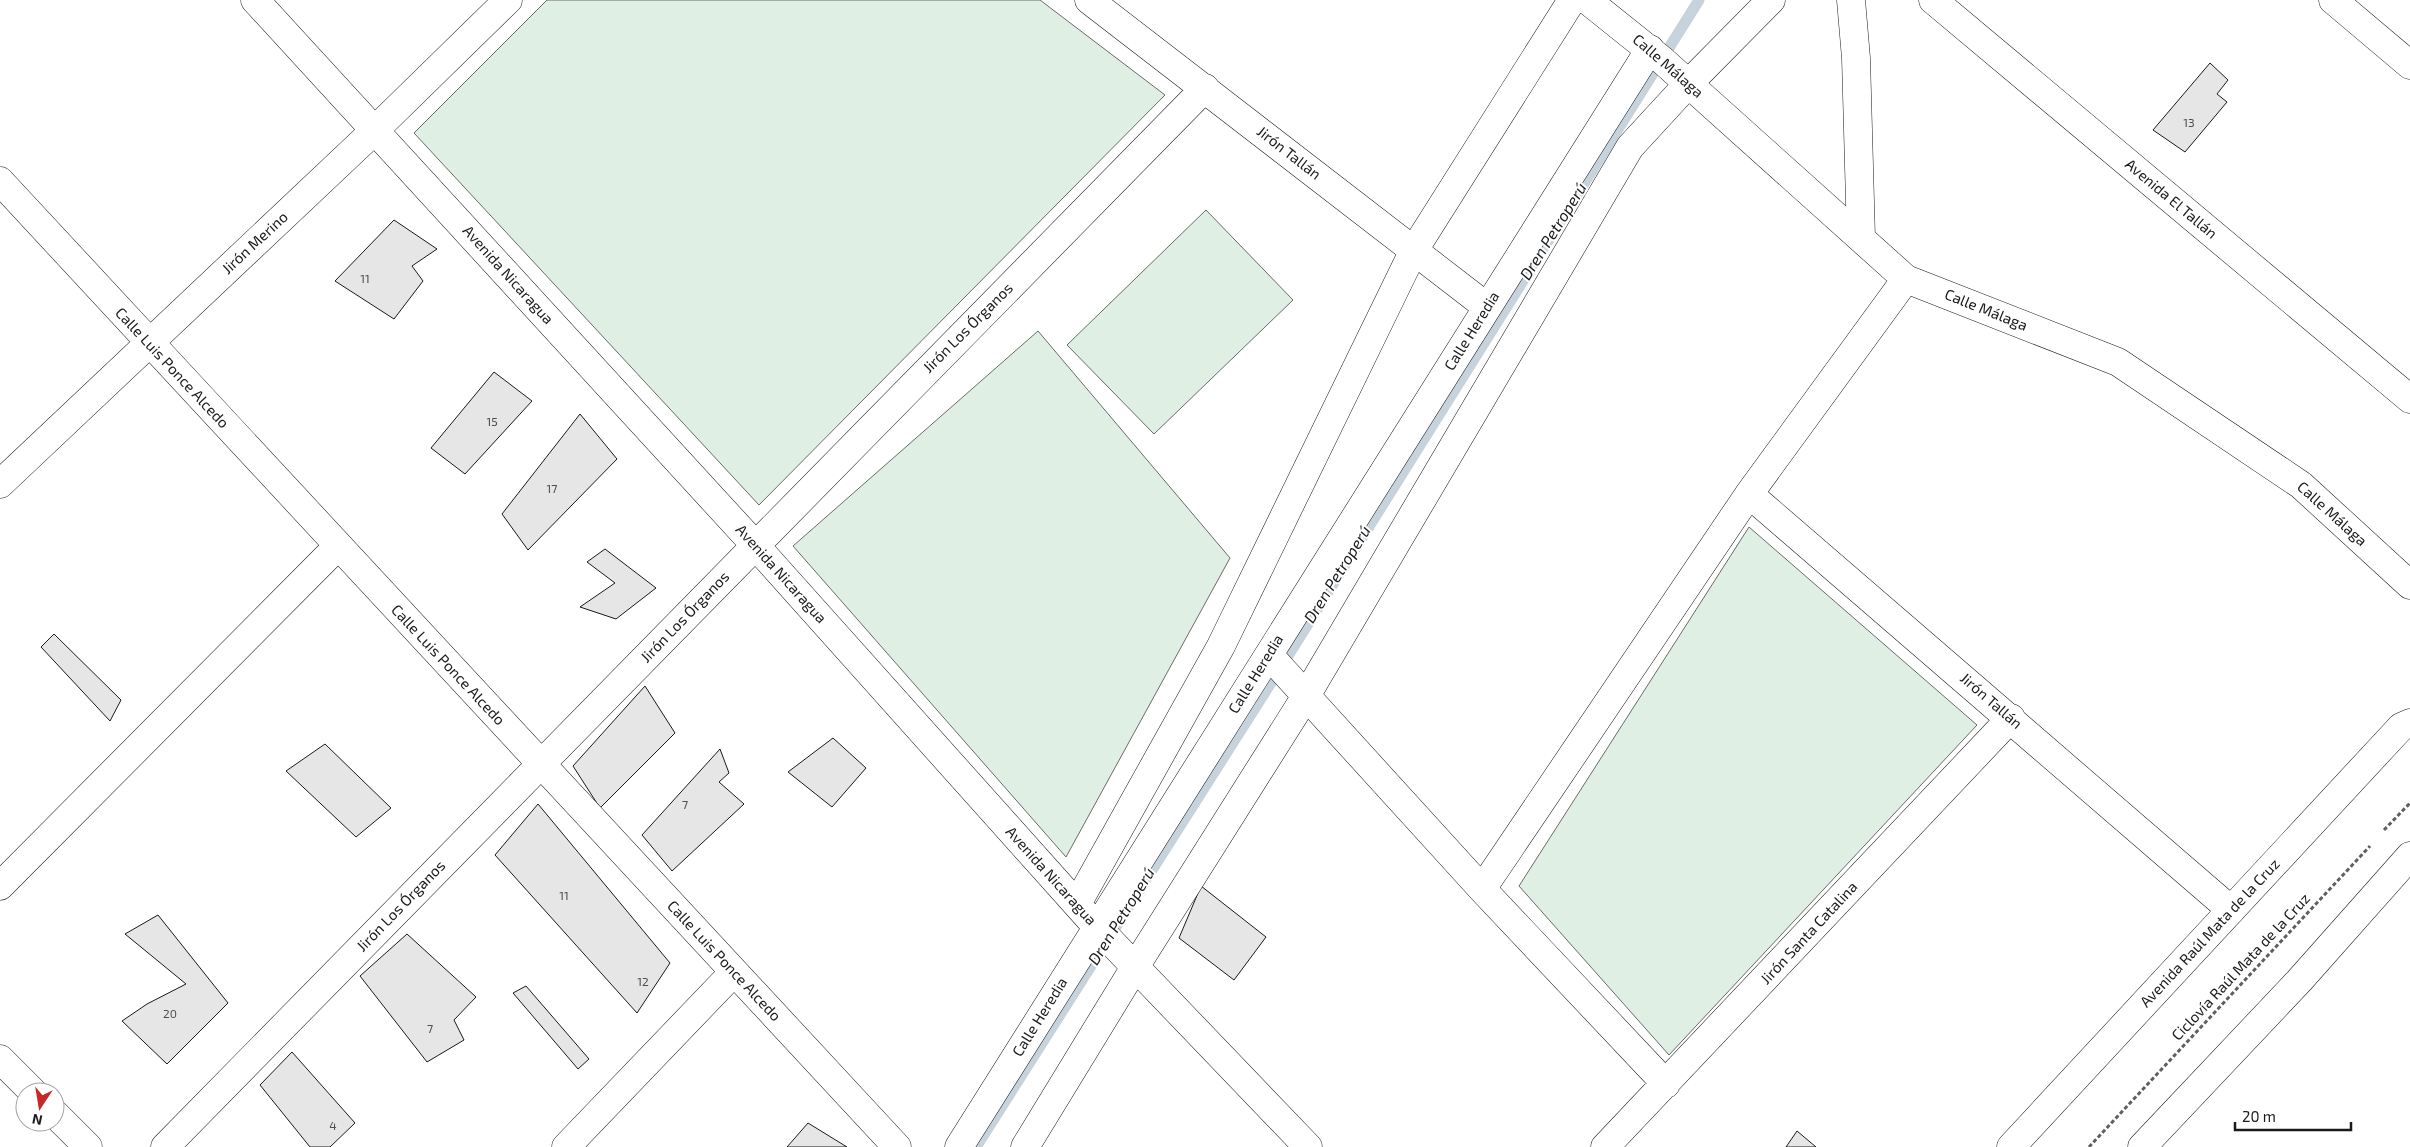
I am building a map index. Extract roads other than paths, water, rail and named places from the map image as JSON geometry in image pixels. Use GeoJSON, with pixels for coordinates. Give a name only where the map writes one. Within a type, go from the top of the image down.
{"type":"FeatureCollection","features":[{"type":"Feature","properties":{"kind":"street","name":"Avenida Nicaragua"},"geometry":{"type":"LineString","coordinates":[[255,0],[755,545],[1097,927],[1308,1147]]}},
{"type":"Feature","properties":{"kind":"street","name":"Jirón Merino"},"geometry":{"type":"LineString","coordinates":[[0,484],[375,130],[508,0]]}},
{"type":"Feature","properties":{"kind":"street","name":"Jirón Tallán"},"geometry":{"type":"LineString","coordinates":[[1089,0],[1487,307]]}},
{"type":"Feature","properties":{"kind":"street"},"geometry":{"type":"LineString","coordinates":[[1077,904],[1221,646],[1414,250],[1572,0]]}},
{"type":"Feature","properties":{"kind":"street","name":"Calle Málaga"},"geometry":{"type":"LineString","coordinates":[[1587,0],[1650,49],[1906,278],[2118,362],[2301,485],[2410,585]]}},
{"type":"Feature","properties":{"kind":"street"},"geometry":{"type":"LineString","coordinates":[[1026,1147],[1306,696],[1630,147],[1688,84],[1771,0]]}},
{"type":"Feature","properties":{"kind":"street"},"geometry":{"type":"LineString","coordinates":[[1851,0],[1856,58],[1861,238]]}},
{"type":"Feature","properties":{"kind":"street","name":"Avenida El Tallán"},"geometry":{"type":"LineString","coordinates":[[1933,0],[2410,399]]}},
{"type":"Feature","properties":{"kind":"street"},"geometry":{"type":"LineString","coordinates":[[2332,0],[2410,65]]}},
{"type":"Feature","properties":{"kind":"street","name":"Calle Heredia"},"geometry":{"type":"LineString","coordinates":[[958,1147],[1650,49]]}},
{"type":"Feature","properties":{"kind":"street","name":"Jirón Los Órganos"},"geometry":{"type":"LineString","coordinates":[[165,1147],[1205,88]]}},
{"type":"Feature","properties":{"kind":"street","name":"Calle Luis Ponce Alcedo"},"geometry":{"type":"LineString","coordinates":[[0,181],[897,1147]]}},
{"type":"Feature","properties":{"kind":"street"},"geometry":{"type":"LineString","coordinates":[[1482,889],[1749,494],[1906,278]]}},
{"type":"Feature","properties":{"kind":"street","name":"Jirón Tallán"},"geometry":{"type":"LineString","coordinates":[[1749,494],[2011,718],[2231,910]]}},
{"type":"Feature","properties":{"kind":"street"},"geometry":{"type":"LineString","coordinates":[[0,886],[338,546]]}},
{"type":"Feature","properties":{"kind":"street"},"geometry":{"type":"LineString","coordinates":[[1269,655],[1482,889],[1666,1084]]}},
{"type":"Feature","properties":{"kind":"street","name":"Jirón Santa Catalina"},"geometry":{"type":"LineString","coordinates":[[1605,1147],[2011,718]]}},
{"type":"Feature","properties":{"kind":"street","name":"Avenida Raúl Mata de la Cruz"},"geometry":{"type":"LineString","coordinates":[[2011,1147],[2401,726],[2410,723]]}},
{"type":"Feature","properties":{"kind":"street"},"geometry":{"type":"LineString","coordinates":[[2142,1147],[2299,981],[2410,856]]}},
{"type":"Feature","properties":{"kind":"street"},"geometry":{"type":"LineString","coordinates":[[566,1147],[734,972]]}},
{"type":"Feature","properties":{"kind":"street"},"geometry":{"type":"LineString","coordinates":[[0,1059],[23,1082]]}},
{"type":"Feature","properties":{"kind":"street"},"geometry":{"type":"LineString","coordinates":[[65,1124],[88,1147]]}},
{"type":"Feature","properties":{"kind":"waterway","name":"Dren Petroperú"},"geometry":{"type":"LineString","coordinates":[[976,1147],[1281,667],[1699,0]]}}]}
